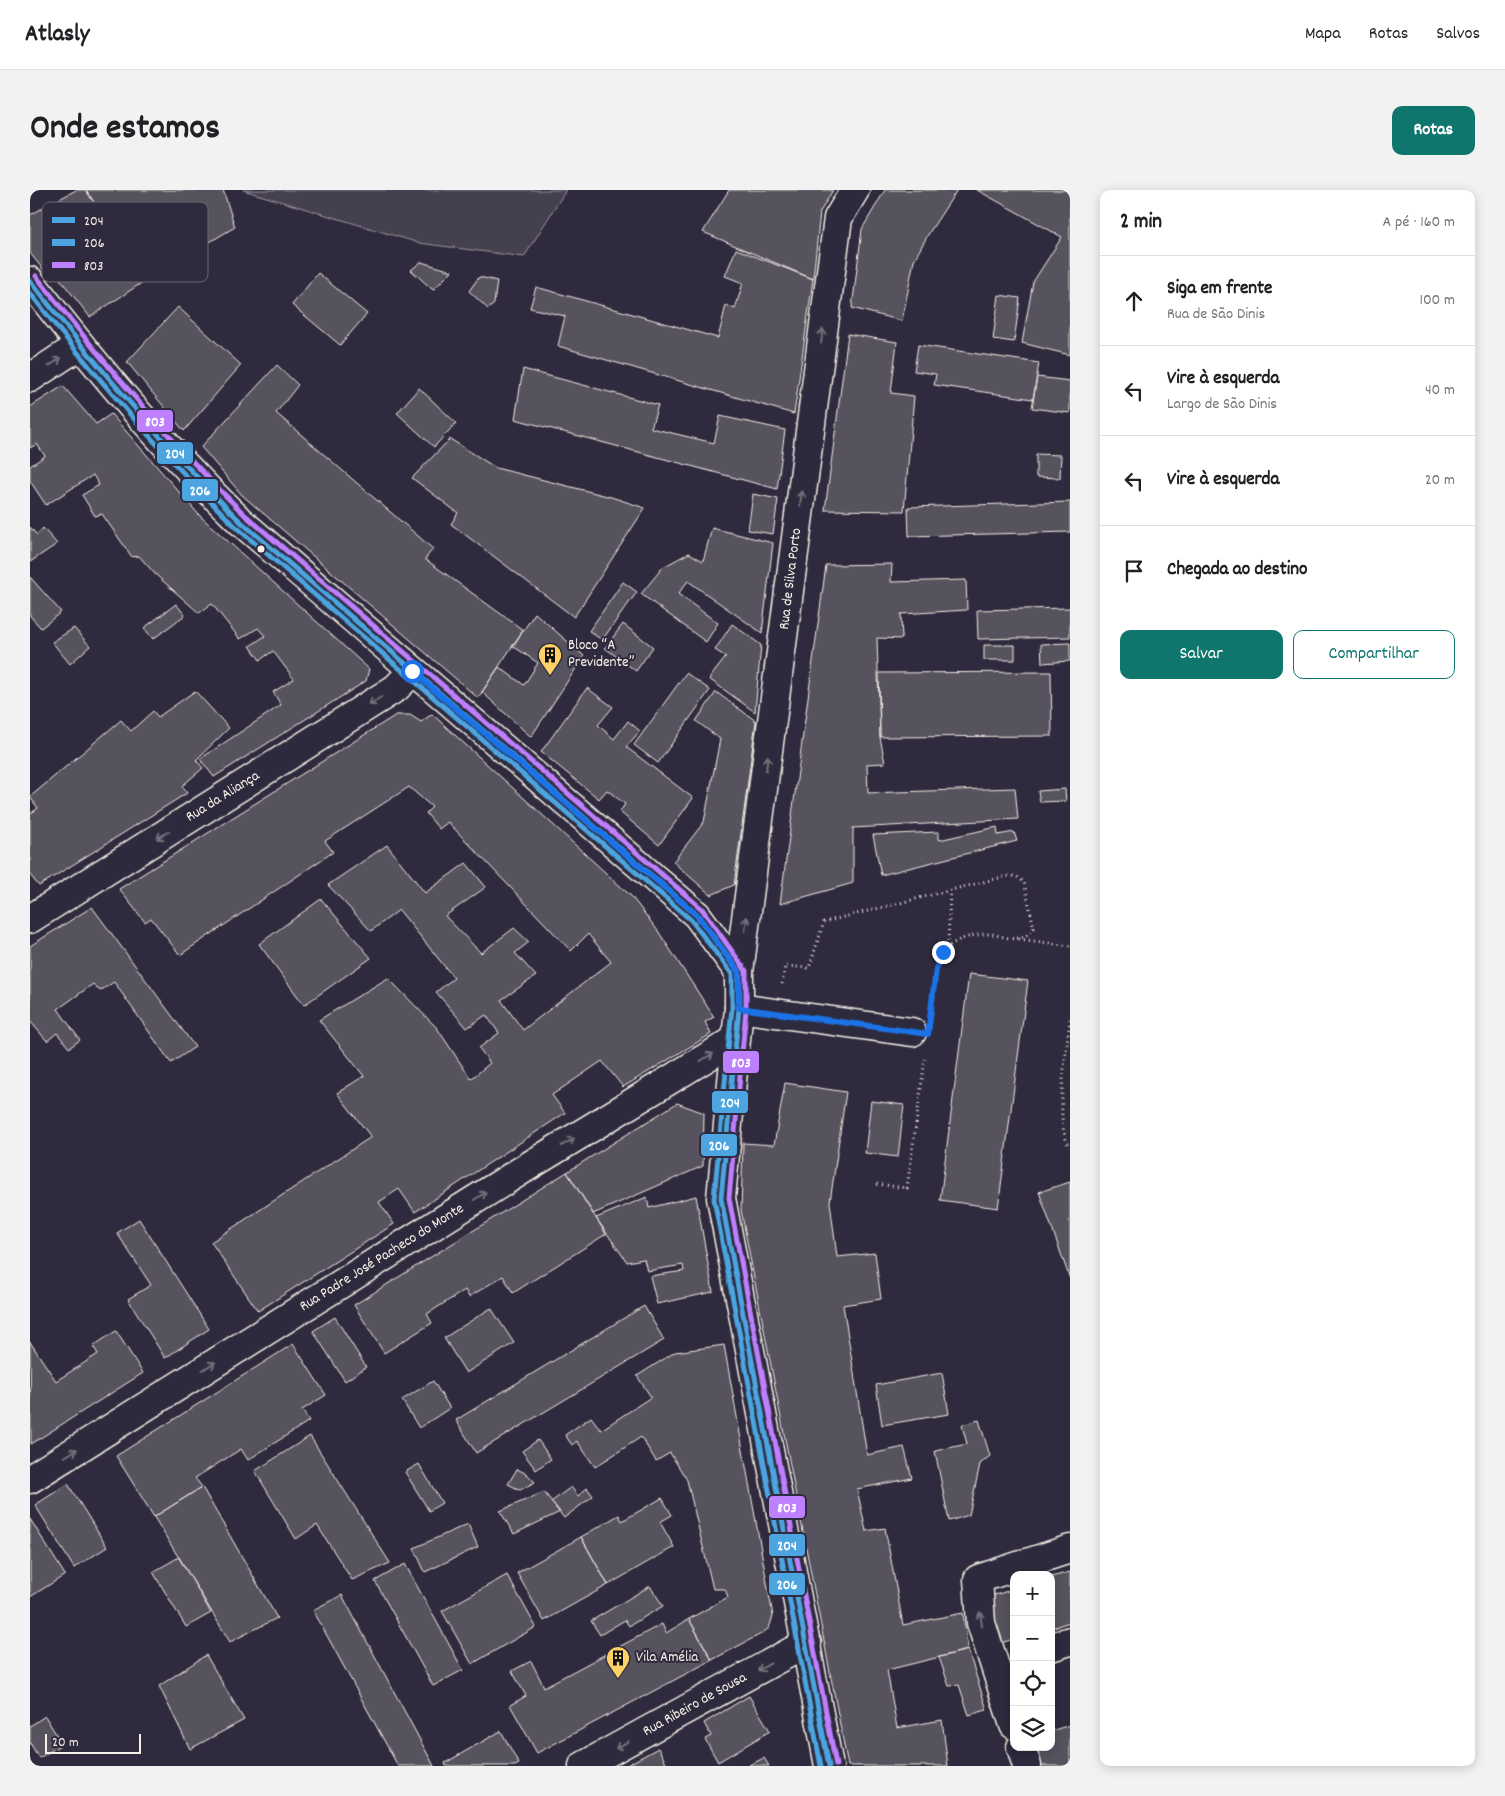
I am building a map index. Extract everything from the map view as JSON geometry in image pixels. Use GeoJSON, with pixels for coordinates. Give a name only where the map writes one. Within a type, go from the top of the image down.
{"type":"FeatureCollection","features":[{"type":"Feature","properties":{"kind":"street","name":"Rua de Silva Porto"},"geometry":{"type":"LineString","coordinates":[[829,1766],[721,1198],[739,1008],[739,972],[838,218],[855,190]]}},
{"type":"Feature","properties":{"kind":"street"},"geometry":{"type":"LineString","coordinates":[[30,281],[80,346],[200,482],[240,521],[697,915],[739,972]]}},
{"type":"Feature","properties":{"kind":"street"},"geometry":{"type":"LineString","coordinates":[[30,378],[80,346]]}},
{"type":"Feature","properties":{"kind":"street","name":"Rua da Aliança"},"geometry":{"type":"LineString","coordinates":[[30,919],[396,688],[412,671]]}},
{"type":"Feature","properties":{"kind":"street"},"geometry":{"type":"LineString","coordinates":[[739,1008],[920,1033]]}},
{"type":"Feature","properties":{"kind":"street","name":"Rua Padre José Pacheco do Monte"},"geometry":{"type":"LineString","coordinates":[[30,1479],[526,1167],[735,1040]]}},
{"type":"Feature","properties":{"kind":"street"},"geometry":{"type":"LineString","coordinates":[[1011,1706],[1004,1662],[981,1623],[978,1580],[1070,1549]]}},
{"type":"Feature","properties":{"kind":"street"},"geometry":{"type":"LineString","coordinates":[[1055,1646],[1070,1640]]}},
{"type":"Feature","properties":{"kind":"street","name":"Rua Ribeiro de Sousa"},"geometry":{"type":"LineString","coordinates":[[583,1766],[807,1643]]}},
{"type":"Feature","properties":{"kind":"street"},"geometry":{"type":"LineString","coordinates":[[1022,1751],[1027,1766]]}},
{"type":"Feature","properties":{"kind":"path"},"geometry":{"type":"LineString","coordinates":[[776,1014],[785,966],[809,968],[824,922],[1007,876],[1016,876],[1024,882],[1034,928],[1027,936],[1016,939]]}},
{"type":"Feature","properties":{"kind":"path"},"geometry":{"type":"LineString","coordinates":[[877,1184],[907,1188],[920,1033],[939,959],[948,946],[950,891]]}},
{"type":"Feature","properties":{"kind":"path"},"geometry":{"type":"LineString","coordinates":[[948,946],[973,936],[992,934],[1070,946]]}},
{"type":"Feature","properties":{"kind":"path"},"geometry":{"type":"LineString","coordinates":[[1070,1019],[1061,1121],[1065,1141],[1070,1147]]}},
{"type":"Feature","properties":{"kind":"shaded area"},"geometry":{"type":"Polygon","coordinates":[[[243,190],[566,190],[524,257],[419,243],[243,190]]]}},
{"type":"Feature","properties":{"kind":"building"},"geometry":{"type":"Polygon","coordinates":[[[76,190],[86,190],[94,202],[54,202],[76,190]]]}},
{"type":"Feature","properties":{"kind":"building"},"geometry":{"type":"Polygon","coordinates":[[[86,190],[223,190],[235,227],[208,243],[208,202],[94,202],[86,190]]]}},
{"type":"Feature","properties":{"kind":"building"},"geometry":{"type":"Polygon","coordinates":[[[729,190],[833,190],[820,212],[813,279],[703,232],[729,190]]]}},
{"type":"Feature","properties":{"kind":"building"},"geometry":{"type":"Polygon","coordinates":[[[885,190],[957,190],[914,260],[902,321],[852,308],[862,229],[885,190]]]}},
{"type":"Feature","properties":{"kind":"building"},"geometry":{"type":"Polygon","coordinates":[[[977,190],[1070,190],[1070,355],[1022,343],[1033,282],[1062,237],[977,190]]]}},
{"type":"Feature","properties":{"kind":"building"},"geometry":{"type":"Polygon","coordinates":[[[42,208],[42,268],[30,253],[30,215],[42,208]]]}},
{"type":"Feature","properties":{"kind":"building"},"geometry":{"type":"Polygon","coordinates":[[[736,249],[813,279],[794,414],[558,346],[565,316],[530,308],[536,287],[718,338],[726,305],[735,309],[743,283],[725,276],[736,249]]]}},
{"type":"Feature","properties":{"kind":"building"},"geometry":{"type":"Polygon","coordinates":[[[421,262],[452,271],[433,290],[411,270],[421,262]]]}},
{"type":"Feature","properties":{"kind":"building"},"geometry":{"type":"Polygon","coordinates":[[[318,273],[367,314],[340,345],[292,305],[318,273]]]}},
{"type":"Feature","properties":{"kind":"building"},"geometry":{"type":"Polygon","coordinates":[[[479,277],[497,281],[494,304],[488,309],[469,291],[479,277]]]}},
{"type":"Feature","properties":{"kind":"building"},"geometry":{"type":"Polygon","coordinates":[[[62,282],[143,282],[90,317],[62,282]]]}},
{"type":"Feature","properties":{"kind":"building"},"geometry":{"type":"Polygon","coordinates":[[[999,295],[1020,298],[1014,342],[993,339],[999,295]]]}},
{"type":"Feature","properties":{"kind":"building"},"geometry":{"type":"Polygon","coordinates":[[[178,307],[241,365],[184,431],[127,362],[178,307]]]}},
{"type":"Feature","properties":{"kind":"building"},"geometry":{"type":"Polygon","coordinates":[[[848,334],[897,342],[891,393],[914,396],[904,511],[825,510],[848,334]]]}},
{"type":"Feature","properties":{"kind":"building"},"geometry":{"type":"Polygon","coordinates":[[[918,345],[1039,363],[1033,399],[934,385],[936,374],[914,371],[918,345]]]}},
{"type":"Feature","properties":{"kind":"building"},"geometry":{"type":"Polygon","coordinates":[[[277,365],[298,385],[276,413],[433,549],[425,559],[523,630],[478,698],[242,495],[201,447],[277,365]]]}},
{"type":"Feature","properties":{"kind":"building"},"geometry":{"type":"Polygon","coordinates":[[[523,369],[658,405],[651,428],[714,443],[720,416],[785,430],[777,489],[515,419],[523,369]]]}},
{"type":"Feature","properties":{"kind":"building"},"geometry":{"type":"Polygon","coordinates":[[[1037,377],[1070,381],[1070,413],[1032,408],[1037,377]]]}},
{"type":"Feature","properties":{"kind":"building"},"geometry":{"type":"Polygon","coordinates":[[[63,386],[96,424],[111,414],[200,516],[369,669],[366,681],[214,777],[200,759],[281,705],[273,692],[294,679],[273,651],[260,660],[250,646],[265,636],[258,628],[240,639],[212,604],[199,613],[155,574],[139,556],[132,557],[102,514],[95,516],[82,495],[99,485],[93,475],[46,505],[30,481],[30,466],[45,456],[37,444],[30,448],[30,407],[63,386]]]}},
{"type":"Feature","properties":{"kind":"building"},"geometry":{"type":"Polygon","coordinates":[[[419,388],[456,423],[434,447],[397,413],[419,388]]]}},
{"type":"Feature","properties":{"kind":"building"},"geometry":{"type":"Polygon","coordinates":[[[450,439],[496,468],[611,497],[645,508],[574,617],[451,524],[458,513],[412,478],[450,439]]]}},
{"type":"Feature","properties":{"kind":"building"},"geometry":{"type":"Polygon","coordinates":[[[1036,454],[1061,455],[1060,478],[1036,477],[1036,454]]]}},
{"type":"Feature","properties":{"kind":"building"},"geometry":{"type":"Polygon","coordinates":[[[753,494],[778,499],[773,534],[748,530],[753,494]]]}},
{"type":"Feature","properties":{"kind":"building"},"geometry":{"type":"Polygon","coordinates":[[[1070,502],[1070,532],[909,536],[908,507],[1070,502]]]}},
{"type":"Feature","properties":{"kind":"building"},"geometry":{"type":"Polygon","coordinates":[[[30,527],[37,535],[43,528],[57,544],[30,562],[30,527]]]}},
{"type":"Feature","properties":{"kind":"building"},"geometry":{"type":"Polygon","coordinates":[[[712,528],[773,543],[762,633],[688,581],[678,594],[718,623],[706,642],[641,594],[663,567],[689,553],[703,561],[712,528]]]}},
{"type":"Feature","properties":{"kind":"building"},"geometry":{"type":"Polygon","coordinates":[[[892,564],[891,582],[966,580],[967,610],[901,614],[902,639],[877,638],[880,737],[885,763],[867,764],[868,793],[1015,788],[1018,819],[853,828],[853,883],[780,904],[826,565],[892,564]]]}},
{"type":"Feature","properties":{"kind":"building"},"geometry":{"type":"Polygon","coordinates":[[[30,577],[61,612],[41,628],[30,616],[30,577]]]}},
{"type":"Feature","properties":{"kind":"building"},"geometry":{"type":"Polygon","coordinates":[[[623,582],[637,592],[602,640],[589,631],[623,582]]]}},
{"type":"Feature","properties":{"kind":"building"},"geometry":{"type":"Polygon","coordinates":[[[176,604],[185,615],[153,639],[144,628],[176,604]]]}},
{"type":"Feature","properties":{"kind":"building"},"geometry":{"type":"Polygon","coordinates":[[[1070,608],[1070,637],[978,639],[977,610],[1070,608]]]}},
{"type":"Feature","properties":{"kind":"building","name":"Bloco “A Previdente”"},"geometry":{"type":"Polygon","coordinates":[[[535,613],[584,656],[531,737],[482,692],[499,667],[524,685],[538,663],[513,646],[535,613]]]}},
{"type":"Feature","properties":{"kind":"building"},"geometry":{"type":"Polygon","coordinates":[[[623,624],[653,647],[636,671],[605,648],[623,624]]]}},
{"type":"Feature","properties":{"kind":"building"},"geometry":{"type":"Polygon","coordinates":[[[732,624],[761,645],[755,712],[709,679],[726,657],[715,650],[732,624]]]}},
{"type":"Feature","properties":{"kind":"building"},"geometry":{"type":"Polygon","coordinates":[[[74,628],[90,646],[70,664],[52,642],[74,628]]]}},
{"type":"Feature","properties":{"kind":"building"},"geometry":{"type":"Polygon","coordinates":[[[1070,643],[1070,661],[1042,663],[1041,644],[1070,643]]]}},
{"type":"Feature","properties":{"kind":"building"},"geometry":{"type":"Polygon","coordinates":[[[984,645],[1015,645],[1015,660],[984,660],[984,645]]]}},
{"type":"Feature","properties":{"kind":"building"},"geometry":{"type":"Polygon","coordinates":[[[1051,672],[1052,736],[880,737],[879,673],[1051,672]]]}},
{"type":"Feature","properties":{"kind":"building"},"geometry":{"type":"Polygon","coordinates":[[[686,673],[710,690],[658,763],[634,745],[686,673]]]}},
{"type":"Feature","properties":{"kind":"building"},"geometry":{"type":"Polygon","coordinates":[[[587,688],[613,707],[598,725],[614,739],[628,721],[640,731],[626,747],[693,798],[659,845],[620,812],[625,804],[607,790],[599,799],[541,752],[587,688]]]}},
{"type":"Feature","properties":{"kind":"building"},"geometry":{"type":"Polygon","coordinates":[[[195,691],[229,728],[196,760],[203,768],[182,786],[187,793],[39,886],[30,875],[30,814],[38,808],[30,797],[121,720],[131,731],[153,711],[158,717],[195,691]]]}},
{"type":"Feature","properties":{"kind":"building"},"geometry":{"type":"Polygon","coordinates":[[[716,692],[756,721],[734,885],[711,895],[673,862],[704,822],[720,739],[696,721],[716,692]]]}},
{"type":"Feature","properties":{"kind":"building"},"geometry":{"type":"Polygon","coordinates":[[[432,714],[631,896],[658,931],[714,1017],[705,1022],[711,1034],[623,1087],[602,1061],[552,1095],[565,1113],[415,1212],[399,1189],[379,1202],[394,1224],[258,1311],[211,1242],[371,1137],[337,1093],[364,1076],[319,1020],[388,978],[437,1028],[471,1079],[490,1063],[479,1048],[499,1033],[486,1015],[467,1028],[436,992],[454,978],[399,910],[371,931],[328,885],[387,845],[425,893],[466,863],[486,887],[445,916],[481,953],[514,928],[529,942],[515,953],[536,976],[501,1000],[523,1030],[611,962],[588,934],[571,951],[448,822],[439,829],[426,813],[432,807],[409,787],[325,841],[333,852],[180,955],[151,918],[145,922],[119,889],[396,715],[410,715],[421,722],[432,714]]]}},
{"type":"Feature","properties":{"kind":"building"},"geometry":{"type":"Polygon","coordinates":[[[1065,789],[1066,801],[1040,802],[1038,791],[1065,789]]]}},
{"type":"Feature","properties":{"kind":"building"},"geometry":{"type":"Polygon","coordinates":[[[997,827],[998,835],[1014,832],[1017,841],[881,875],[873,835],[939,832],[939,840],[997,827]]]}},
{"type":"Feature","properties":{"kind":"building"},"geometry":{"type":"Polygon","coordinates":[[[321,899],[371,958],[304,1005],[259,944],[321,899]]]}},
{"type":"Feature","properties":{"kind":"building"},"geometry":{"type":"Polygon","coordinates":[[[92,907],[195,1047],[171,1063],[114,982],[100,991],[93,984],[58,1009],[80,1040],[69,1048],[57,1033],[47,1041],[30,1021],[30,946],[92,907]]]}},
{"type":"Feature","properties":{"kind":"building"},"geometry":{"type":"Polygon","coordinates":[[[969,974],[1028,981],[998,1208],[940,1200],[969,974]]]}},
{"type":"Feature","properties":{"kind":"building"},"geometry":{"type":"Polygon","coordinates":[[[785,1083],[846,1092],[830,1202],[837,1257],[875,1253],[881,1299],[843,1305],[867,1455],[904,1447],[912,1478],[857,1489],[866,1531],[885,1528],[903,1625],[963,1613],[968,1650],[887,1670],[897,1728],[942,1720],[948,1766],[848,1766],[741,1210],[743,1143],[774,1145],[785,1083]]]}},
{"type":"Feature","properties":{"kind":"building"},"geometry":{"type":"Polygon","coordinates":[[[871,1101],[904,1105],[898,1157],[865,1153],[871,1101]]]}},
{"type":"Feature","properties":{"kind":"building"},"geometry":{"type":"Polygon","coordinates":[[[677,1103],[704,1113],[703,1166],[593,1214],[567,1172],[677,1103]]]}},
{"type":"Feature","properties":{"kind":"building"},"geometry":{"type":"Polygon","coordinates":[[[567,1172],[606,1234],[513,1293],[503,1276],[469,1297],[465,1290],[427,1314],[432,1323],[384,1353],[354,1305],[567,1172]]]}},
{"type":"Feature","properties":{"kind":"building"},"geometry":{"type":"Polygon","coordinates":[[[1070,1182],[1070,1279],[1039,1192],[1070,1182]]]}},
{"type":"Feature","properties":{"kind":"building"},"geometry":{"type":"Polygon","coordinates":[[[696,1196],[713,1292],[657,1304],[650,1276],[684,1271],[683,1265],[647,1271],[644,1259],[627,1262],[596,1218],[647,1197],[649,1208],[696,1196]]]}},
{"type":"Feature","properties":{"kind":"building"},"geometry":{"type":"Polygon","coordinates":[[[139,1219],[209,1329],[165,1358],[128,1299],[151,1285],[117,1233],[139,1219]]]}},
{"type":"Feature","properties":{"kind":"building"},"geometry":{"type":"Polygon","coordinates":[[[644,1306],[664,1340],[476,1453],[456,1420],[644,1306]]]}},
{"type":"Feature","properties":{"kind":"building"},"geometry":{"type":"Polygon","coordinates":[[[491,1308],[514,1343],[466,1373],[444,1338],[491,1308]]]}},
{"type":"Feature","properties":{"kind":"building"},"geometry":{"type":"Polygon","coordinates":[[[335,1317],[366,1367],[345,1381],[313,1331],[335,1317]]]}},
{"type":"Feature","properties":{"kind":"building"},"geometry":{"type":"Polygon","coordinates":[[[116,1331],[143,1373],[31,1444],[30,1342],[56,1381],[98,1354],[93,1346],[116,1331]]]}},
{"type":"Feature","properties":{"kind":"building"},"geometry":{"type":"Polygon","coordinates":[[[293,1344],[326,1395],[302,1410],[309,1421],[248,1460],[241,1449],[195,1478],[202,1487],[154,1517],[116,1456],[293,1344]]]}},
{"type":"Feature","properties":{"kind":"building"},"geometry":{"type":"Polygon","coordinates":[[[724,1345],[773,1616],[769,1628],[761,1634],[712,1660],[689,1619],[728,1597],[725,1589],[713,1589],[687,1480],[670,1453],[656,1461],[641,1437],[595,1467],[577,1441],[572,1445],[565,1435],[591,1417],[601,1430],[651,1397],[637,1376],[675,1352],[724,1345]]]}},
{"type":"Feature","properties":{"kind":"building"},"geometry":{"type":"Polygon","coordinates":[[[942,1373],[949,1414],[882,1425],[876,1385],[942,1373]]]}},
{"type":"Feature","properties":{"kind":"building"},"geometry":{"type":"Polygon","coordinates":[[[433,1381],[450,1408],[419,1428],[402,1400],[433,1381]]]}},
{"type":"Feature","properties":{"kind":"building"},"geometry":{"type":"Polygon","coordinates":[[[979,1420],[990,1456],[980,1464],[969,1515],[949,1521],[935,1451],[967,1444],[962,1425],[979,1420]]]}},
{"type":"Feature","properties":{"kind":"building"},"geometry":{"type":"Polygon","coordinates":[[[310,1436],[390,1563],[352,1580],[317,1525],[296,1539],[255,1471],[310,1436]]]}},
{"type":"Feature","properties":{"kind":"building"},"geometry":{"type":"Polygon","coordinates":[[[538,1440],[551,1459],[536,1470],[522,1451],[538,1440]]]}},
{"type":"Feature","properties":{"kind":"building"},"geometry":{"type":"Polygon","coordinates":[[[419,1464],[442,1503],[429,1511],[405,1472],[419,1464]]]}},
{"type":"Feature","properties":{"kind":"building"},"geometry":{"type":"Polygon","coordinates":[[[517,1469],[527,1474],[535,1482],[520,1490],[508,1484],[517,1469]]]}},
{"type":"Feature","properties":{"kind":"building"},"geometry":{"type":"Polygon","coordinates":[[[68,1484],[107,1547],[74,1568],[35,1505],[68,1484]]]}},
{"type":"Feature","properties":{"kind":"building"},"geometry":{"type":"Polygon","coordinates":[[[202,1487],[277,1618],[230,1642],[154,1517],[202,1487]]]}},
{"type":"Feature","properties":{"kind":"building"},"geometry":{"type":"Polygon","coordinates":[[[571,1487],[578,1496],[587,1488],[593,1496],[564,1518],[551,1502],[571,1487]]]}},
{"type":"Feature","properties":{"kind":"building"},"geometry":{"type":"Polygon","coordinates":[[[544,1492],[560,1512],[514,1534],[500,1511],[544,1492]]]}},
{"type":"Feature","properties":{"kind":"building"},"geometry":{"type":"Polygon","coordinates":[[[662,1498],[672,1515],[660,1522],[674,1547],[608,1585],[581,1537],[619,1515],[622,1521],[662,1498]]]}},
{"type":"Feature","properties":{"kind":"building"},"geometry":{"type":"Polygon","coordinates":[[[30,1519],[65,1575],[30,1597],[30,1519]]]}},
{"type":"Feature","properties":{"kind":"building"},"geometry":{"type":"Polygon","coordinates":[[[468,1524],[478,1547],[425,1572],[414,1548],[468,1524]]]}},
{"type":"Feature","properties":{"kind":"building"},"geometry":{"type":"Polygon","coordinates":[[[581,1537],[608,1585],[544,1621],[517,1573],[581,1537]]]}},
{"type":"Feature","properties":{"kind":"building"},"geometry":{"type":"Polygon","coordinates":[[[179,1557],[211,1613],[186,1627],[153,1572],[179,1557]]]}},
{"type":"Feature","properties":{"kind":"building"},"geometry":{"type":"Polygon","coordinates":[[[405,1564],[463,1670],[433,1686],[375,1581],[405,1564]]]}},
{"type":"Feature","properties":{"kind":"building"},"geometry":{"type":"Polygon","coordinates":[[[1070,1572],[1070,1622],[1055,1627],[1055,1616],[1055,1576],[1070,1572]]]}},
{"type":"Feature","properties":{"kind":"building"},"geometry":{"type":"Polygon","coordinates":[[[507,1575],[536,1627],[472,1664],[442,1611],[507,1575]]]}},
{"type":"Feature","properties":{"kind":"building"},"geometry":{"type":"Polygon","coordinates":[[[650,1586],[663,1606],[629,1626],[625,1620],[600,1635],[591,1621],[650,1586]]]}},
{"type":"Feature","properties":{"kind":"building"},"geometry":{"type":"Polygon","coordinates":[[[1010,1590],[1010,1640],[991,1646],[979,1600],[1010,1590]]]}},
{"type":"Feature","properties":{"kind":"building"},"geometry":{"type":"Polygon","coordinates":[[[342,1595],[434,1766],[398,1766],[313,1610],[342,1595]]]}},
{"type":"Feature","properties":{"kind":"building","name":"Vila Amélia"},"geometry":{"type":"Polygon","coordinates":[[[689,1619],[712,1660],[537,1753],[510,1705],[526,1696],[512,1671],[531,1661],[544,1687],[662,1624],[666,1633],[689,1619]]]}},
{"type":"Feature","properties":{"kind":"building"},"geometry":{"type":"Polygon","coordinates":[[[968,1650],[987,1710],[969,1715],[959,1685],[949,1686],[939,1657],[968,1650]]]}},
{"type":"Feature","properties":{"kind":"building"},"geometry":{"type":"Polygon","coordinates":[[[206,1655],[244,1720],[190,1749],[159,1686],[206,1655]]]}},
{"type":"Feature","properties":{"kind":"building"},"geometry":{"type":"Polygon","coordinates":[[[749,1696],[770,1731],[718,1762],[705,1739],[711,1736],[704,1723],[749,1696]]]}},
{"type":"Feature","properties":{"kind":"building"},"geometry":{"type":"Polygon","coordinates":[[[45,1716],[62,1744],[39,1758],[30,1743],[30,1726],[45,1716]]]}},
{"type":"Feature","properties":{"kind":"building"},"geometry":{"type":"Polygon","coordinates":[[[1070,1725],[1070,1766],[1030,1766],[1025,1751],[1055,1751],[1055,1730],[1070,1725]]]}},
{"type":"Feature","properties":{"kind":"building"},"geometry":{"type":"Polygon","coordinates":[[[501,1731],[519,1764],[515,1766],[446,1766],[445,1763],[501,1731]]]}},
{"type":"Feature","properties":{"kind":"building"},"geometry":{"type":"Polygon","coordinates":[[[658,1748],[668,1766],[627,1765],[658,1748]]]}},
{"type":"Feature","properties":{"kind":"building"},"geometry":{"type":"Polygon","coordinates":[[[764,1758],[769,1766],[749,1765],[764,1758]]]}},
{"type":"Feature","properties":{"kind":"transit line","name":"803"},"geometry":{"type":"LineString","coordinates":[[36,276],[136,399],[189,458],[245,515],[702,909],[746,971],[746,1009],[729,1198],[836,1765]]}},
{"type":"Feature","properties":{"kind":"transit line","name":"204"},"geometry":{"type":"LineString","coordinates":[[30,281],[131,404],[184,464],[240,521],[697,915],[739,972],[739,1008],[721,1198],[829,1766]]}},
{"type":"Feature","properties":{"kind":"transit line","name":"206"},"geometry":{"type":"LineString","coordinates":[[30,293],[129,413],[235,526],[691,920],[732,974],[732,1008],[714,1199],[821,1766]]}},
{"type":"Feature","properties":{"kind":"place","name":"Bloco “A Previdente”"},"geometry":{"type":"Point","coordinates":[550,676]}},
{"type":"Feature","properties":{"kind":"place","name":"Vila Amélia"},"geometry":{"type":"Point","coordinates":[618,1679]}},
{"type":"Feature","properties":{"kind":"route"},"geometry":{"type":"LineString","coordinates":[[412,671],[697,915],[739,972],[739,1008],[928,1034],[936,969],[943,952]]}}]}
